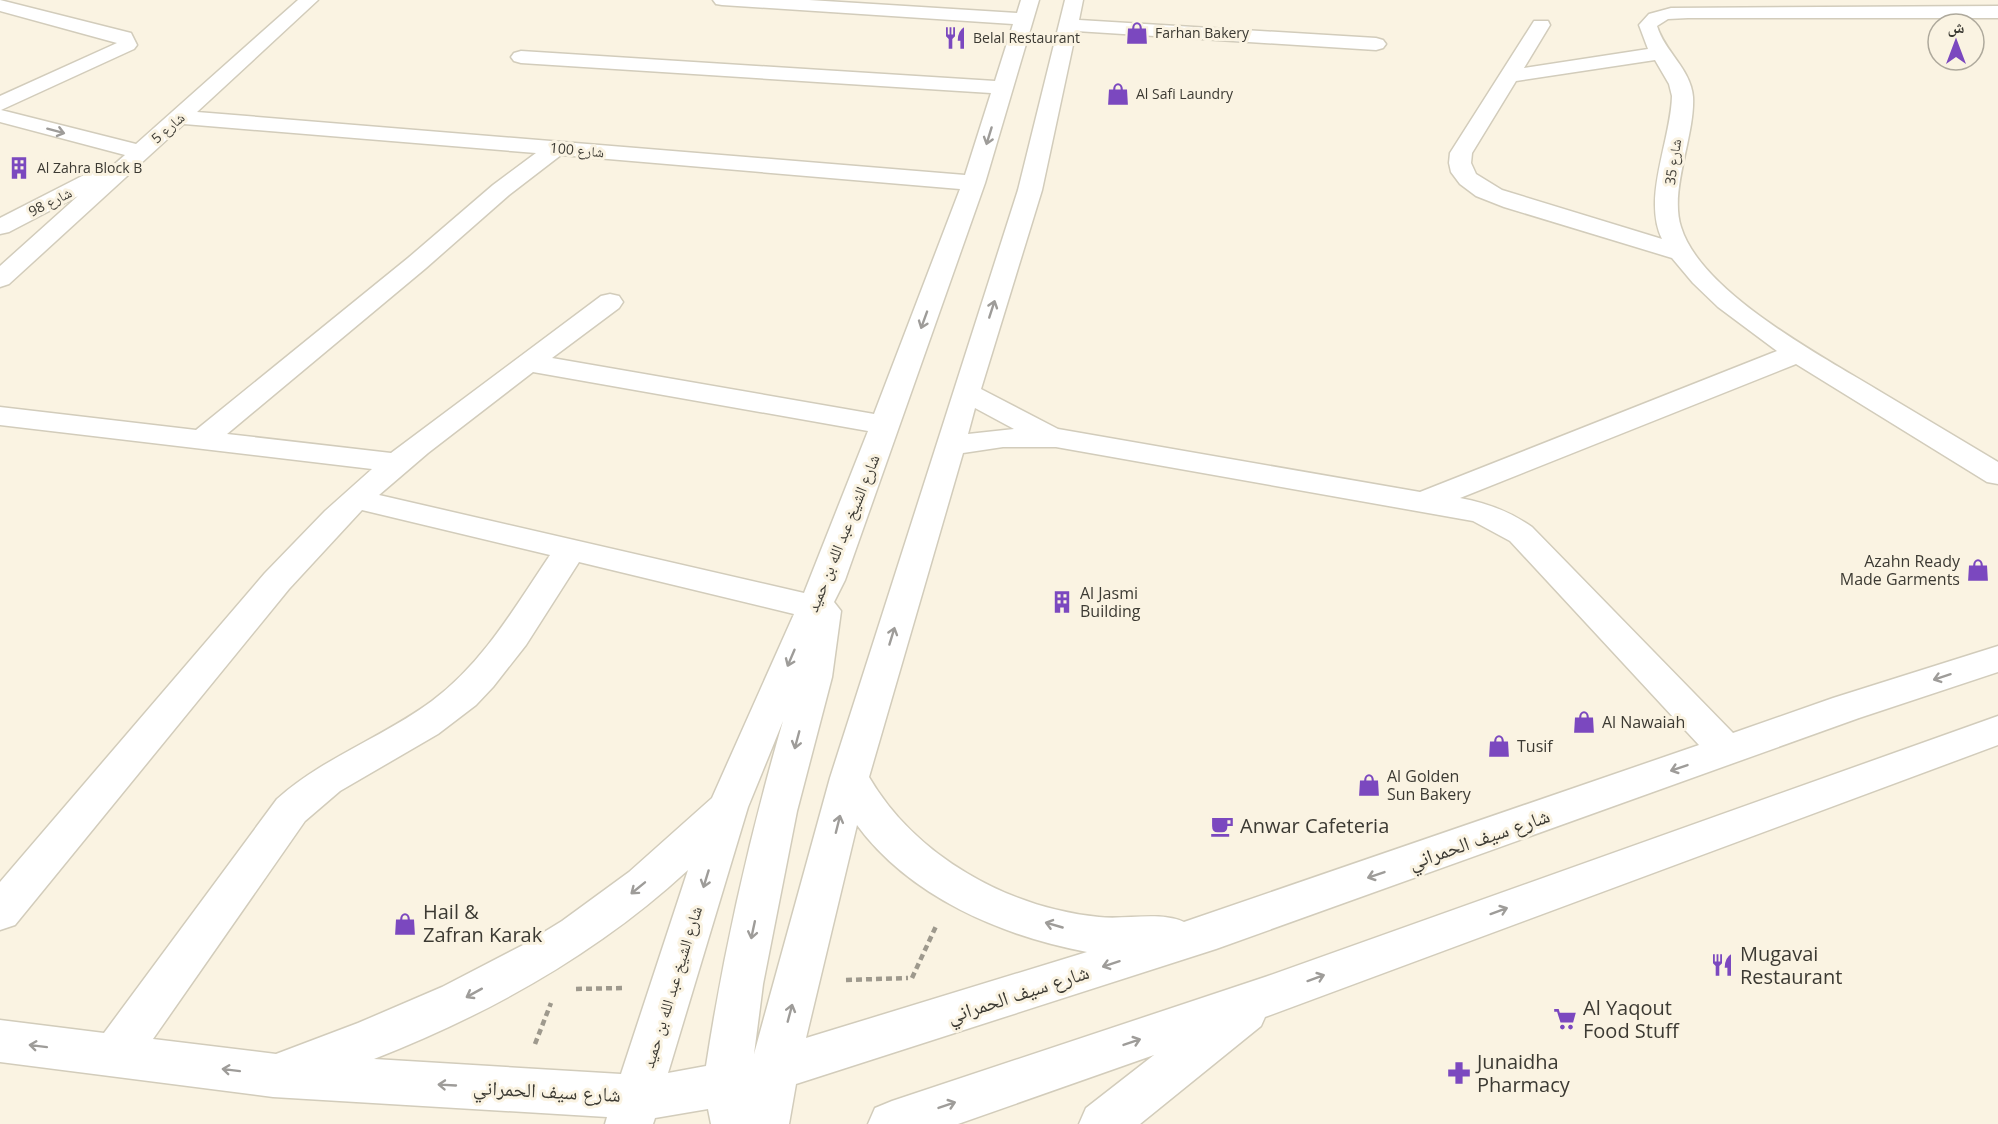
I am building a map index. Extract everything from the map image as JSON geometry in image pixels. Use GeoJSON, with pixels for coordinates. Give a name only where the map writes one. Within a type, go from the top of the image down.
{"type":"FeatureCollection","features":[{"type":"Feature","properties":{"kind":"street","name":"شارع 5"},"geometry":{"type":"LineString","coordinates":[[0,279],[309,0]]}},
{"type":"Feature","properties":{"kind":"street"},"geometry":{"type":"LineString","coordinates":[[722,0],[1027,9]]}},
{"type":"Feature","properties":{"kind":"street"},"geometry":{"type":"LineString","coordinates":[[1651,0],[1743,11]]}},
{"type":"Feature","properties":{"kind":"street"},"geometry":{"type":"LineString","coordinates":[[0,5],[124,37],[127,45],[0,104]]}},
{"type":"Feature","properties":{"kind":"street","name":"شارع 35"},"geometry":{"type":"LineString","coordinates":[[1988,11],[1930,5],[1668,13],[1653,18],[1648,25],[1649,34],[1674,72],[1682,95],[1668,201],[1668,225],[1680,252],[1704,281],[1740,311],[1798,353],[1998,475]]}},
{"type":"Feature","properties":{"kind":"street","name":"شارع الشيخ عبد الله بن حميد"},"geometry":{"type":"LineString","coordinates":[[640,1115],[728,807],[821,594],[885,425],[974,183],[1027,9]]}},
{"type":"Feature","properties":{"kind":"street"},"geometry":{"type":"LineString","coordinates":[[1988,11],[1998,25]]}},
{"type":"Feature","properties":{"kind":"street"},"geometry":{"type":"LineString","coordinates":[[765,1124],[775,1069],[849,778],[1030,190],[1071,13],[1376,44]]}},
{"type":"Feature","properties":{"kind":"street"},"geometry":{"type":"LineString","coordinates":[[1541,25],[1461,153],[1458,163],[1462,174],[1482,189],[1512,202],[1680,252]]}},
{"type":"Feature","properties":{"kind":"street"},"geometry":{"type":"LineString","coordinates":[[1509,76],[1662,53]]}},
{"type":"Feature","properties":{"kind":"street"},"geometry":{"type":"LineString","coordinates":[[520,57],[1003,88]]}},
{"type":"Feature","properties":{"kind":"street"},"geometry":{"type":"LineString","coordinates":[[0,116],[136,156]]}},
{"type":"Feature","properties":{"kind":"street","name":"شارع 100"},"geometry":{"type":"LineString","coordinates":[[180,117],[974,183]]}},
{"type":"Feature","properties":{"kind":"street"},"geometry":{"type":"LineString","coordinates":[[204,439],[417,263],[494,196],[556,148]]}},
{"type":"Feature","properties":{"kind":"street","name":"شارع 98"},"geometry":{"type":"LineString","coordinates":[[0,227],[136,156]]}},
{"type":"Feature","properties":{"kind":"street"},"geometry":{"type":"LineString","coordinates":[[0,912],[277,580],[356,498],[398,462],[610,302]]}},
{"type":"Feature","properties":{"kind":"street"},"geometry":{"type":"LineString","coordinates":[[1422,502],[1798,353]]}},
{"type":"Feature","properties":{"kind":"street"},"geometry":{"type":"LineString","coordinates":[[530,363],[885,425]]}},
{"type":"Feature","properties":{"kind":"street"},"geometry":{"type":"LineString","coordinates":[[966,392],[1003,413],[1056,438]]}},
{"type":"Feature","properties":{"kind":"street"},"geometry":{"type":"LineString","coordinates":[[0,416],[398,462]]}},
{"type":"Feature","properties":{"kind":"street"},"geometry":{"type":"LineString","coordinates":[[950,446],[1003,438],[1056,438],[1481,513],[1503,522],[1521,534],[1727,751]]}},
{"type":"Feature","properties":{"kind":"street"},"geometry":{"type":"LineString","coordinates":[[356,498],[571,549],[821,594],[814,677],[777,811],[741,984],[731,1104]]}},
{"type":"Feature","properties":{"kind":"street"},"geometry":{"type":"LineString","coordinates":[[114,1056],[291,810],[309,791],[331,775],[443,712],[464,695],[488,670],[571,549]]}},
{"type":"Feature","properties":{"kind":"street","name":"شارع سيف الحمراني"},"geometry":{"type":"LineString","coordinates":[[0,1041],[273,1075],[640,1115],[669,1095],[731,1104],[775,1069],[1216,931],[1846,708],[1998,659]]}},
{"type":"Feature","properties":{"kind":"street"},"geometry":{"type":"LineString","coordinates":[[892,1124],[1264,997],[1998,730]]}},
{"type":"Feature","properties":{"kind":"street"},"geometry":{"type":"LineString","coordinates":[[849,778],[874,818],[910,855],[955,887],[1014,914],[1079,933],[1148,936],[1216,931]]}},
{"type":"Feature","properties":{"kind":"street"},"geometry":{"type":"LineString","coordinates":[[273,1075],[369,1042],[459,1001],[541,956],[632,894],[676,858],[728,807]]}},
{"type":"Feature","properties":{"kind":"street"},"geometry":{"type":"LineString","coordinates":[[1103,1124],[1264,997]]}},
{"type":"Feature","properties":{"kind":"path"},"geometry":{"type":"LineString","coordinates":[[912,978],[955,887]]}},
{"type":"Feature","properties":{"kind":"place","name":"Farhan Bakery"},"geometry":{"type":"Point","coordinates":[1137,33]}},
{"type":"Feature","properties":{"kind":"place","name":"Belal Restaurant"},"geometry":{"type":"Point","coordinates":[955,38]}},
{"type":"Feature","properties":{"kind":"place","name":"Al Safi Laundry"},"geometry":{"type":"Point","coordinates":[1118,94]}},
{"type":"Feature","properties":{"kind":"place","name":"Al Zahra Block B"},"geometry":{"type":"Point","coordinates":[19,168]}},
{"type":"Feature","properties":{"kind":"place","name":"Azahn Ready Made Garments"},"geometry":{"type":"Point","coordinates":[1978,570]}},
{"type":"Feature","properties":{"kind":"place","name":"Al Jasmi Building"},"geometry":{"type":"Point","coordinates":[1062,602]}},
{"type":"Feature","properties":{"kind":"place","name":"Al Nawaiah"},"geometry":{"type":"Point","coordinates":[1584,722]}},
{"type":"Feature","properties":{"kind":"place","name":"Tusif"},"geometry":{"type":"Point","coordinates":[1499,746]}},
{"type":"Feature","properties":{"kind":"place","name":"Al Golden Sun Bakery"},"geometry":{"type":"Point","coordinates":[1369,785]}},
{"type":"Feature","properties":{"kind":"place","name":"Anwar Cafeteria"},"geometry":{"type":"Point","coordinates":[1222,826]}},
{"type":"Feature","properties":{"kind":"place","name":"Hail & Zafran Karak"},"geometry":{"type":"Point","coordinates":[405,924]}},
{"type":"Feature","properties":{"kind":"place","name":"Mugavai Restaurant"},"geometry":{"type":"Point","coordinates":[1722,965]}},
{"type":"Feature","properties":{"kind":"place","name":"Al Yaqout Food Stuff"},"geometry":{"type":"Point","coordinates":[1565,1019]}},
{"type":"Feature","properties":{"kind":"place","name":"Junaidha Pharmacy"},"geometry":{"type":"Point","coordinates":[1459,1073]}}]}
